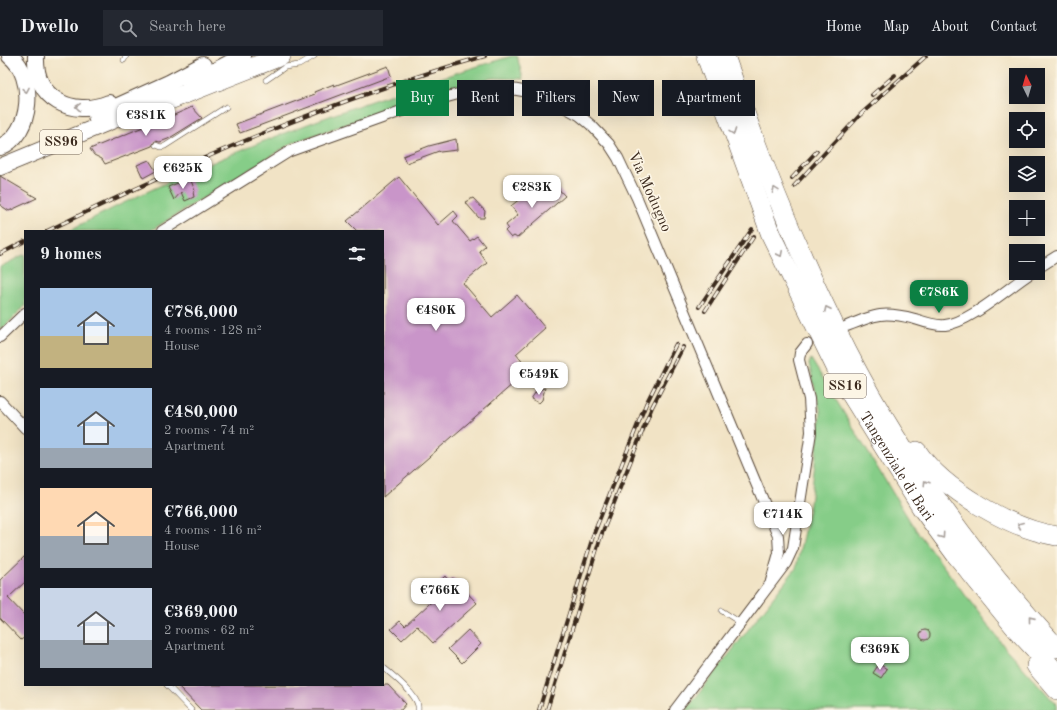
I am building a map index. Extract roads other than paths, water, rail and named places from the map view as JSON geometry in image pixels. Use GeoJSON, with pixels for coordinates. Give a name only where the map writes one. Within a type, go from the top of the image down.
{"type":"FeatureCollection","features":[{"type":"Feature","properties":{"kind":"highway","name":"Tangenziale di Bari"},"geometry":{"type":"LineString","coordinates":[[706,56],[771,235],[842,380],[926,513],[956,556],[1017,630],[1057,673]]}},
{"type":"Feature","properties":{"kind":"highway","name":"Tangenziale di Bari"},"geometry":{"type":"LineString","coordinates":[[727,59],[786,221],[847,352],[892,428],[932,491],[969,542],[1057,648]]}},
{"type":"Feature","properties":{"kind":"highway"},"geometry":{"type":"LineString","coordinates":[[122,117],[282,60]]}},
{"type":"Feature","properties":{"kind":"highway"},"geometry":{"type":"LineString","coordinates":[[847,352],[867,368],[912,444],[938,474],[962,494],[991,512],[1025,527],[1057,536]]}},
{"type":"Feature","properties":{"kind":"highway"},"geometry":{"type":"LineString","coordinates":[[1017,630],[1025,655],[1057,690]]}},
{"type":"Feature","properties":{"kind":"main road"},"geometry":{"type":"LineString","coordinates":[[36,56],[37,72],[41,84],[59,102],[70,107],[82,108],[105,104],[131,94],[169,83]]}},
{"type":"Feature","properties":{"kind":"main road","name":"SS96"},"geometry":{"type":"LineString","coordinates":[[0,155],[93,117],[169,83],[221,56]]}},
{"type":"Feature","properties":{"kind":"main road","name":"SS96"},"geometry":{"type":"LineString","coordinates":[[0,167],[122,117],[194,83],[243,56]]}},
{"type":"Feature","properties":{"kind":"main road"},"geometry":{"type":"LineString","coordinates":[[0,147],[16,137],[27,115],[26,89],[15,58]]}},
{"type":"Feature","properties":{"kind":"street","name":"Via Modugno"},"geometry":{"type":"LineString","coordinates":[[164,230],[290,151],[444,97],[477,89],[506,88],[534,93],[568,108],[591,125],[609,144],[618,158],[637,198],[778,536],[779,553],[771,581]]}},
{"type":"Feature","properties":{"kind":"street"},"geometry":{"type":"LineString","coordinates":[[1045,264],[1057,256]]}},
{"type":"Feature","properties":{"kind":"street"},"geometry":{"type":"LineString","coordinates":[[847,326],[880,314],[899,315],[937,325],[953,323],[972,314],[1021,280]]}},
{"type":"Feature","properties":{"kind":"street"},"geometry":{"type":"LineString","coordinates":[[0,337],[24,314]]}},
{"type":"Feature","properties":{"kind":"street"},"geometry":{"type":"LineString","coordinates":[[674,710],[763,595],[771,581],[786,563],[793,548],[811,432],[809,399],[799,360],[800,353],[807,344]]}},
{"type":"Feature","properties":{"kind":"street"},"geometry":{"type":"LineString","coordinates":[[0,401],[24,427]]}},
{"type":"Feature","properties":{"kind":"lane"},"geometry":{"type":"LineString","coordinates":[[266,80],[282,60],[299,65],[314,56]]}},
{"type":"Feature","properties":{"kind":"lane"},"geometry":{"type":"LineString","coordinates":[[156,145],[161,147],[165,146],[226,107]]}},
{"type":"Feature","properties":{"kind":"lane"},"geometry":{"type":"LineString","coordinates":[[722,611],[741,623]]}},
{"type":"Feature","properties":{"kind":"lane"},"geometry":{"type":"LineString","coordinates":[[384,667],[415,696],[419,705],[418,710]]}},
{"type":"Feature","properties":{"kind":"lane"},"geometry":{"type":"LineString","coordinates":[[168,686],[191,710]]}},
{"type":"Feature","properties":{"kind":"railway"},"geometry":{"type":"LineString","coordinates":[[49,230],[100,205],[207,157],[317,112],[428,73],[485,56]]}},
{"type":"Feature","properties":{"kind":"railway"},"geometry":{"type":"LineString","coordinates":[[794,186],[860,115],[926,56]]}},
{"type":"Feature","properties":{"kind":"railway"},"geometry":{"type":"LineString","coordinates":[[872,95],[895,75]]}},
{"type":"Feature","properties":{"kind":"railway"},"geometry":{"type":"LineString","coordinates":[[792,178],[817,151]]}},
{"type":"Feature","properties":{"kind":"railway"},"geometry":{"type":"LineString","coordinates":[[699,307],[752,229]]}},
{"type":"Feature","properties":{"kind":"railway"},"geometry":{"type":"LineString","coordinates":[[705,311],[754,236]]}},
{"type":"Feature","properties":{"kind":"railway"},"geometry":{"type":"LineString","coordinates":[[0,254],[24,242]]}},
{"type":"Feature","properties":{"kind":"railway"},"geometry":{"type":"LineString","coordinates":[[539,710],[594,533],[646,404],[676,344]]}},
{"type":"Feature","properties":{"kind":"railway"},"geometry":{"type":"LineString","coordinates":[[547,710],[601,536],[652,407],[683,347]]}}]}
